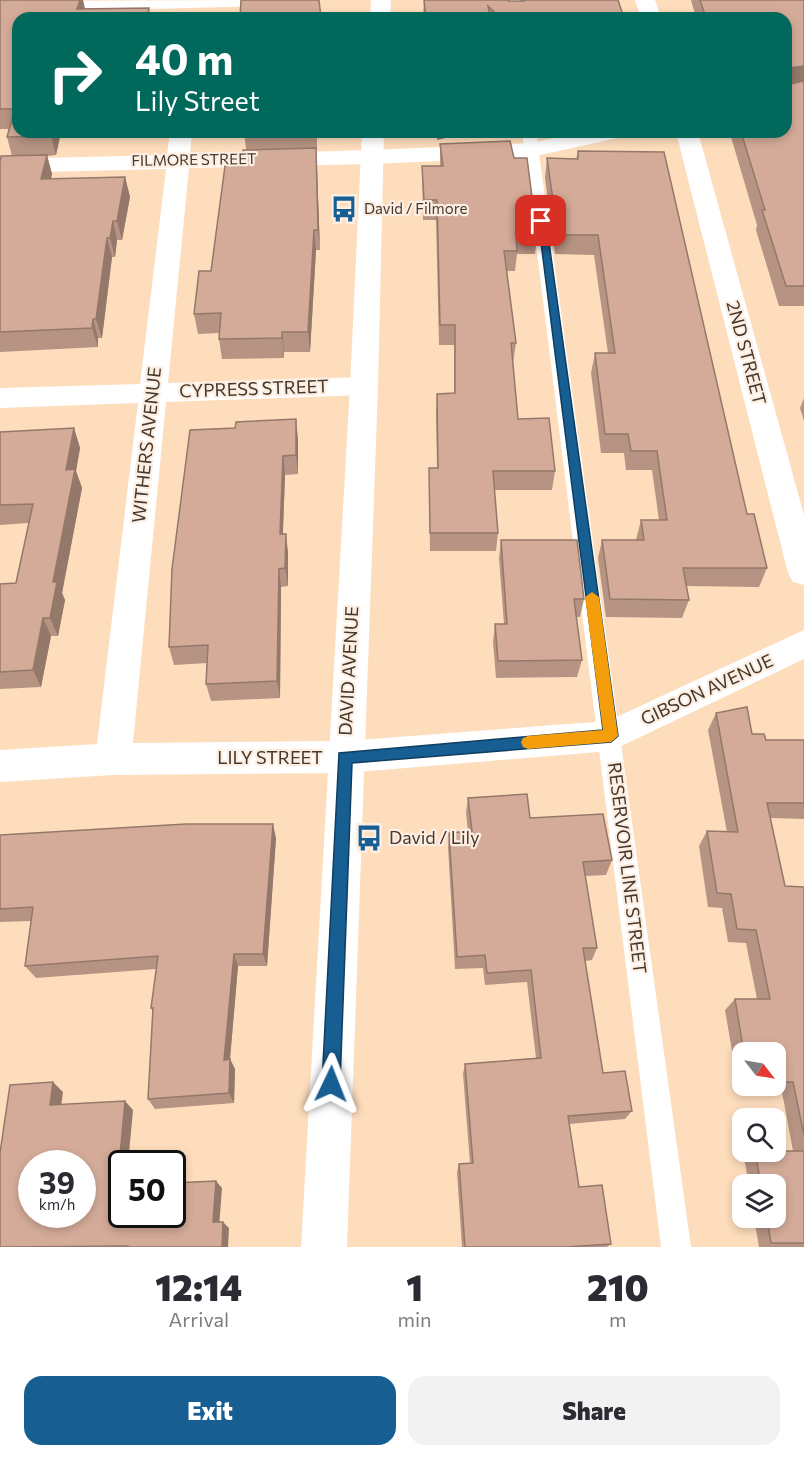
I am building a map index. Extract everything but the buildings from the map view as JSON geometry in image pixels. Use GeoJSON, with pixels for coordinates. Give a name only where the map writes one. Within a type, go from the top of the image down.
{"type":"FeatureCollection","features":[{"type":"Feature","properties":{"kind":"street"},"geometry":{"type":"LineString","coordinates":[[0,7],[196,7],[261,0]]}},
{"type":"Feature","properties":{"kind":"street","name":"FILMORE STREET"},"geometry":{"type":"LineString","coordinates":[[0,166],[180,146],[530,141],[558,138]]}},
{"type":"Feature","properties":{"kind":"street","name":"2ND STREET"},"geometry":{"type":"LineString","coordinates":[[689,138],[804,573]]}},
{"type":"Feature","properties":{"kind":"street","name":"DAVID AVENUE"},"geometry":{"type":"LineString","coordinates":[[324,1247],[373,144]]}},
{"type":"Feature","properties":{"kind":"street","name":"WITHERS AVENUE"},"geometry":{"type":"LineString","coordinates":[[113,759],[180,146]]}},
{"type":"Feature","properties":{"kind":"street","name":"CYPRESS STREET"},"geometry":{"type":"LineString","coordinates":[[0,398],[364,386]]}},
{"type":"Feature","properties":{"kind":"street","name":"GIBSON AVENUE"},"geometry":{"type":"LineString","coordinates":[[611,736],[804,644]]}},
{"type":"Feature","properties":{"kind":"street","name":"LILY STREET"},"geometry":{"type":"LineString","coordinates":[[0,766],[113,759],[345,757],[611,736]]}},
{"type":"Feature","properties":{"kind":"lane","name":"RESERVOIR LINE STREET"},"geometry":{"type":"LineString","coordinates":[[530,141],[611,736],[676,1247]]}},
{"type":"Feature","properties":{"kind":"slow traffic"},"geometry":{"type":"LineString","coordinates":[[528,742],[611,736],[592,597]]}},
{"type":"Feature","properties":{"kind":"place","name":"David / Filmore"},"geometry":{"type":"Point","coordinates":[344,209]}},
{"type":"Feature","properties":{"kind":"place","name":"David / Lily"},"geometry":{"type":"Point","coordinates":[369,838]}},
{"type":"Feature","properties":{"kind":"route"},"geometry":{"type":"LineString","coordinates":[[331,1084],[345,757],[611,736],[541,221]]}}]}
